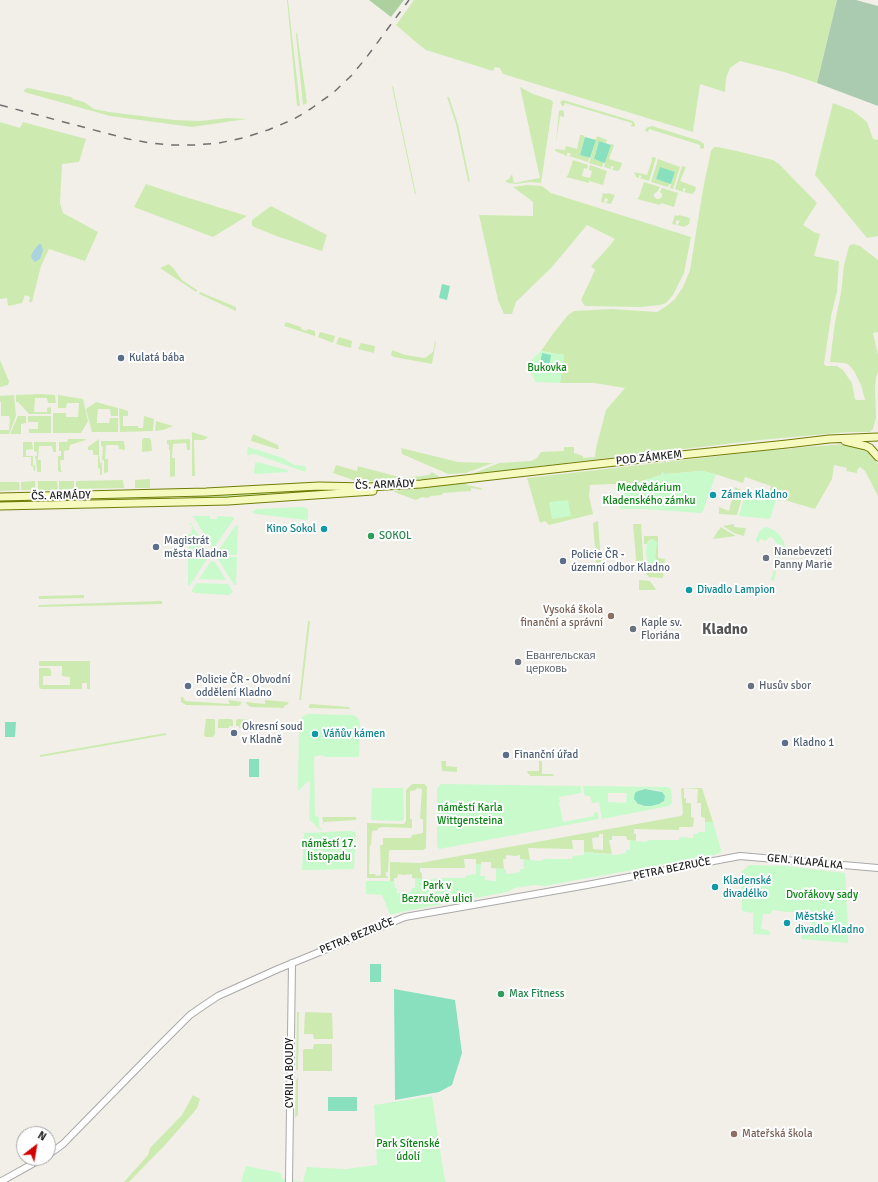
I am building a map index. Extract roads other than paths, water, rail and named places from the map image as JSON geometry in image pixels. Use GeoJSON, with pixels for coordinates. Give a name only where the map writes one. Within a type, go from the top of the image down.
{"type":"FeatureCollection","features":[{"type":"Feature","properties":{"kind":"main road","name":"POD ZÁMKEM"},"geometry":{"type":"LineString","coordinates":[[421,484],[829,439],[878,437]]}},
{"type":"Feature","properties":{"kind":"main road"},"geometry":{"type":"LineString","coordinates":[[815,441],[843,441],[862,444],[870,448],[878,457]]}},
{"type":"Feature","properties":{"kind":"main road","name":"ČS. ARMÁDY"},"geometry":{"type":"LineString","coordinates":[[0,506],[181,503],[251,500],[388,490],[421,484]]}},
{"type":"Feature","properties":{"kind":"main road","name":"ČS. ARMÁDY"},"geometry":{"type":"LineString","coordinates":[[0,497],[206,492],[319,486],[368,488],[421,484]]}},
{"type":"Feature","properties":{"kind":"street","name":"GEN. KLAPÁLKA"},"geometry":{"type":"LineString","coordinates":[[732,857],[747,856],[878,868]]}},
{"type":"Feature","properties":{"kind":"street","name":"PETRA BEZRUČE"},"geometry":{"type":"LineString","coordinates":[[56,1149],[63,1144],[190,1015],[218,996],[292,963],[405,917],[587,885],[732,857]]}},
{"type":"Feature","properties":{"kind":"street","name":"CYRILA BOUDY"},"geometry":{"type":"LineString","coordinates":[[289,1182],[292,963]]}},
{"type":"Feature","properties":{"kind":"street"},"geometry":{"type":"LineString","coordinates":[[0,1182],[29,1166]]}},
{"type":"Feature","properties":{"kind":"water"},"geometry":{"type":"Polygon","coordinates":[[[39,244],[41,244],[43,250],[40,259],[35,262],[31,256],[39,244]]]}},
{"type":"Feature","properties":{"kind":"railway"},"geometry":{"type":"LineString","coordinates":[[0,105],[128,139],[150,143],[195,145],[219,143],[243,138],[268,130],[294,119],[334,92],[351,76],[366,58],[409,0]]}},
{"type":"Feature","properties":{"kind":"place","name":"Kulatá bába"},"geometry":{"type":"Point","coordinates":[121,358]}},
{"type":"Feature","properties":{"kind":"place","name":"Zámek Kladno"},"geometry":{"type":"Point","coordinates":[713,495]}},
{"type":"Feature","properties":{"kind":"place","name":"Kino Sokol"},"geometry":{"type":"Point","coordinates":[324,529]}},
{"type":"Feature","properties":{"kind":"place","name":"SOKOL"},"geometry":{"type":"Point","coordinates":[371,536]}},
{"type":"Feature","properties":{"kind":"place","name":"Magistrát města Kladna"},"geometry":{"type":"Point","coordinates":[156,547]}},
{"type":"Feature","properties":{"kind":"place","name":"Nanebevzetí Panny Marie"},"geometry":{"type":"Point","coordinates":[766,558]}},
{"type":"Feature","properties":{"kind":"place","name":"Policie ČR - územní odbor Kladno"},"geometry":{"type":"Point","coordinates":[563,561]}},
{"type":"Feature","properties":{"kind":"place","name":"Divadlo Lampion"},"geometry":{"type":"Point","coordinates":[689,590]}},
{"type":"Feature","properties":{"kind":"place","name":"Vysoká škola finanční a správní"},"geometry":{"type":"Point","coordinates":[611,616]}},
{"type":"Feature","properties":{"kind":"place","name":"Kaple sv. Floriána"},"geometry":{"type":"Point","coordinates":[633,629]}},
{"type":"Feature","properties":{"kind":"place","name":"Евангельская церковь"},"geometry":{"type":"Point","coordinates":[518,662]}},
{"type":"Feature","properties":{"kind":"place","name":"Policie ČR - Obvodní oddělení Kladno"},"geometry":{"type":"Point","coordinates":[188,686]}},
{"type":"Feature","properties":{"kind":"place","name":"Husův sbor"},"geometry":{"type":"Point","coordinates":[751,686]}},
{"type":"Feature","properties":{"kind":"place","name":"Okresní soud v Kladně"},"geometry":{"type":"Point","coordinates":[234,733]}},
{"type":"Feature","properties":{"kind":"place","name":"Váňův kámen"},"geometry":{"type":"Point","coordinates":[315,734]}},
{"type":"Feature","properties":{"kind":"place","name":"Kladno 1"},"geometry":{"type":"Point","coordinates":[785,743]}},
{"type":"Feature","properties":{"kind":"place","name":"Finanční úřad"},"geometry":{"type":"Point","coordinates":[506,755]}},
{"type":"Feature","properties":{"kind":"place","name":"Kladenské divadélko"},"geometry":{"type":"Point","coordinates":[715,887]}},
{"type":"Feature","properties":{"kind":"place","name":"Městské divadlo Kladno"},"geometry":{"type":"Point","coordinates":[787,923]}},
{"type":"Feature","properties":{"kind":"place","name":"Max Fitness"},"geometry":{"type":"Point","coordinates":[501,994]}},
{"type":"Feature","properties":{"kind":"place","name":"Mateřská škola"},"geometry":{"type":"Point","coordinates":[734,1134]}},
{"type":"Feature","properties":{"kind":"district","name":"Kladno"},"geometry":{"type":"Point","coordinates":[725,630]}},
{"type":"Feature","properties":{"kind":"park label","name":"Bukovka"},"geometry":{"type":"Point","coordinates":[547,368]}},
{"type":"Feature","properties":{"kind":"park label","name":"Medvědárium Kladenského zámku"},"geometry":{"type":"Point","coordinates":[649,494]}},
{"type":"Feature","properties":{"kind":"park label","name":"náměstí Karla Wittgensteina"},"geometry":{"type":"Point","coordinates":[470,814]}},
{"type":"Feature","properties":{"kind":"park label","name":"náměstí 17. listopadu"},"geometry":{"type":"Point","coordinates":[329,850]}},
{"type":"Feature","properties":{"kind":"park label","name":"Park v Bezručově ulici"},"geometry":{"type":"Point","coordinates":[437,892]}},
{"type":"Feature","properties":{"kind":"park label","name":"Dvořákovy sady"},"geometry":{"type":"Point","coordinates":[822,895]}},
{"type":"Feature","properties":{"kind":"park label","name":"Park Sítenské údolí"},"geometry":{"type":"Point","coordinates":[408,1150]}}]}
